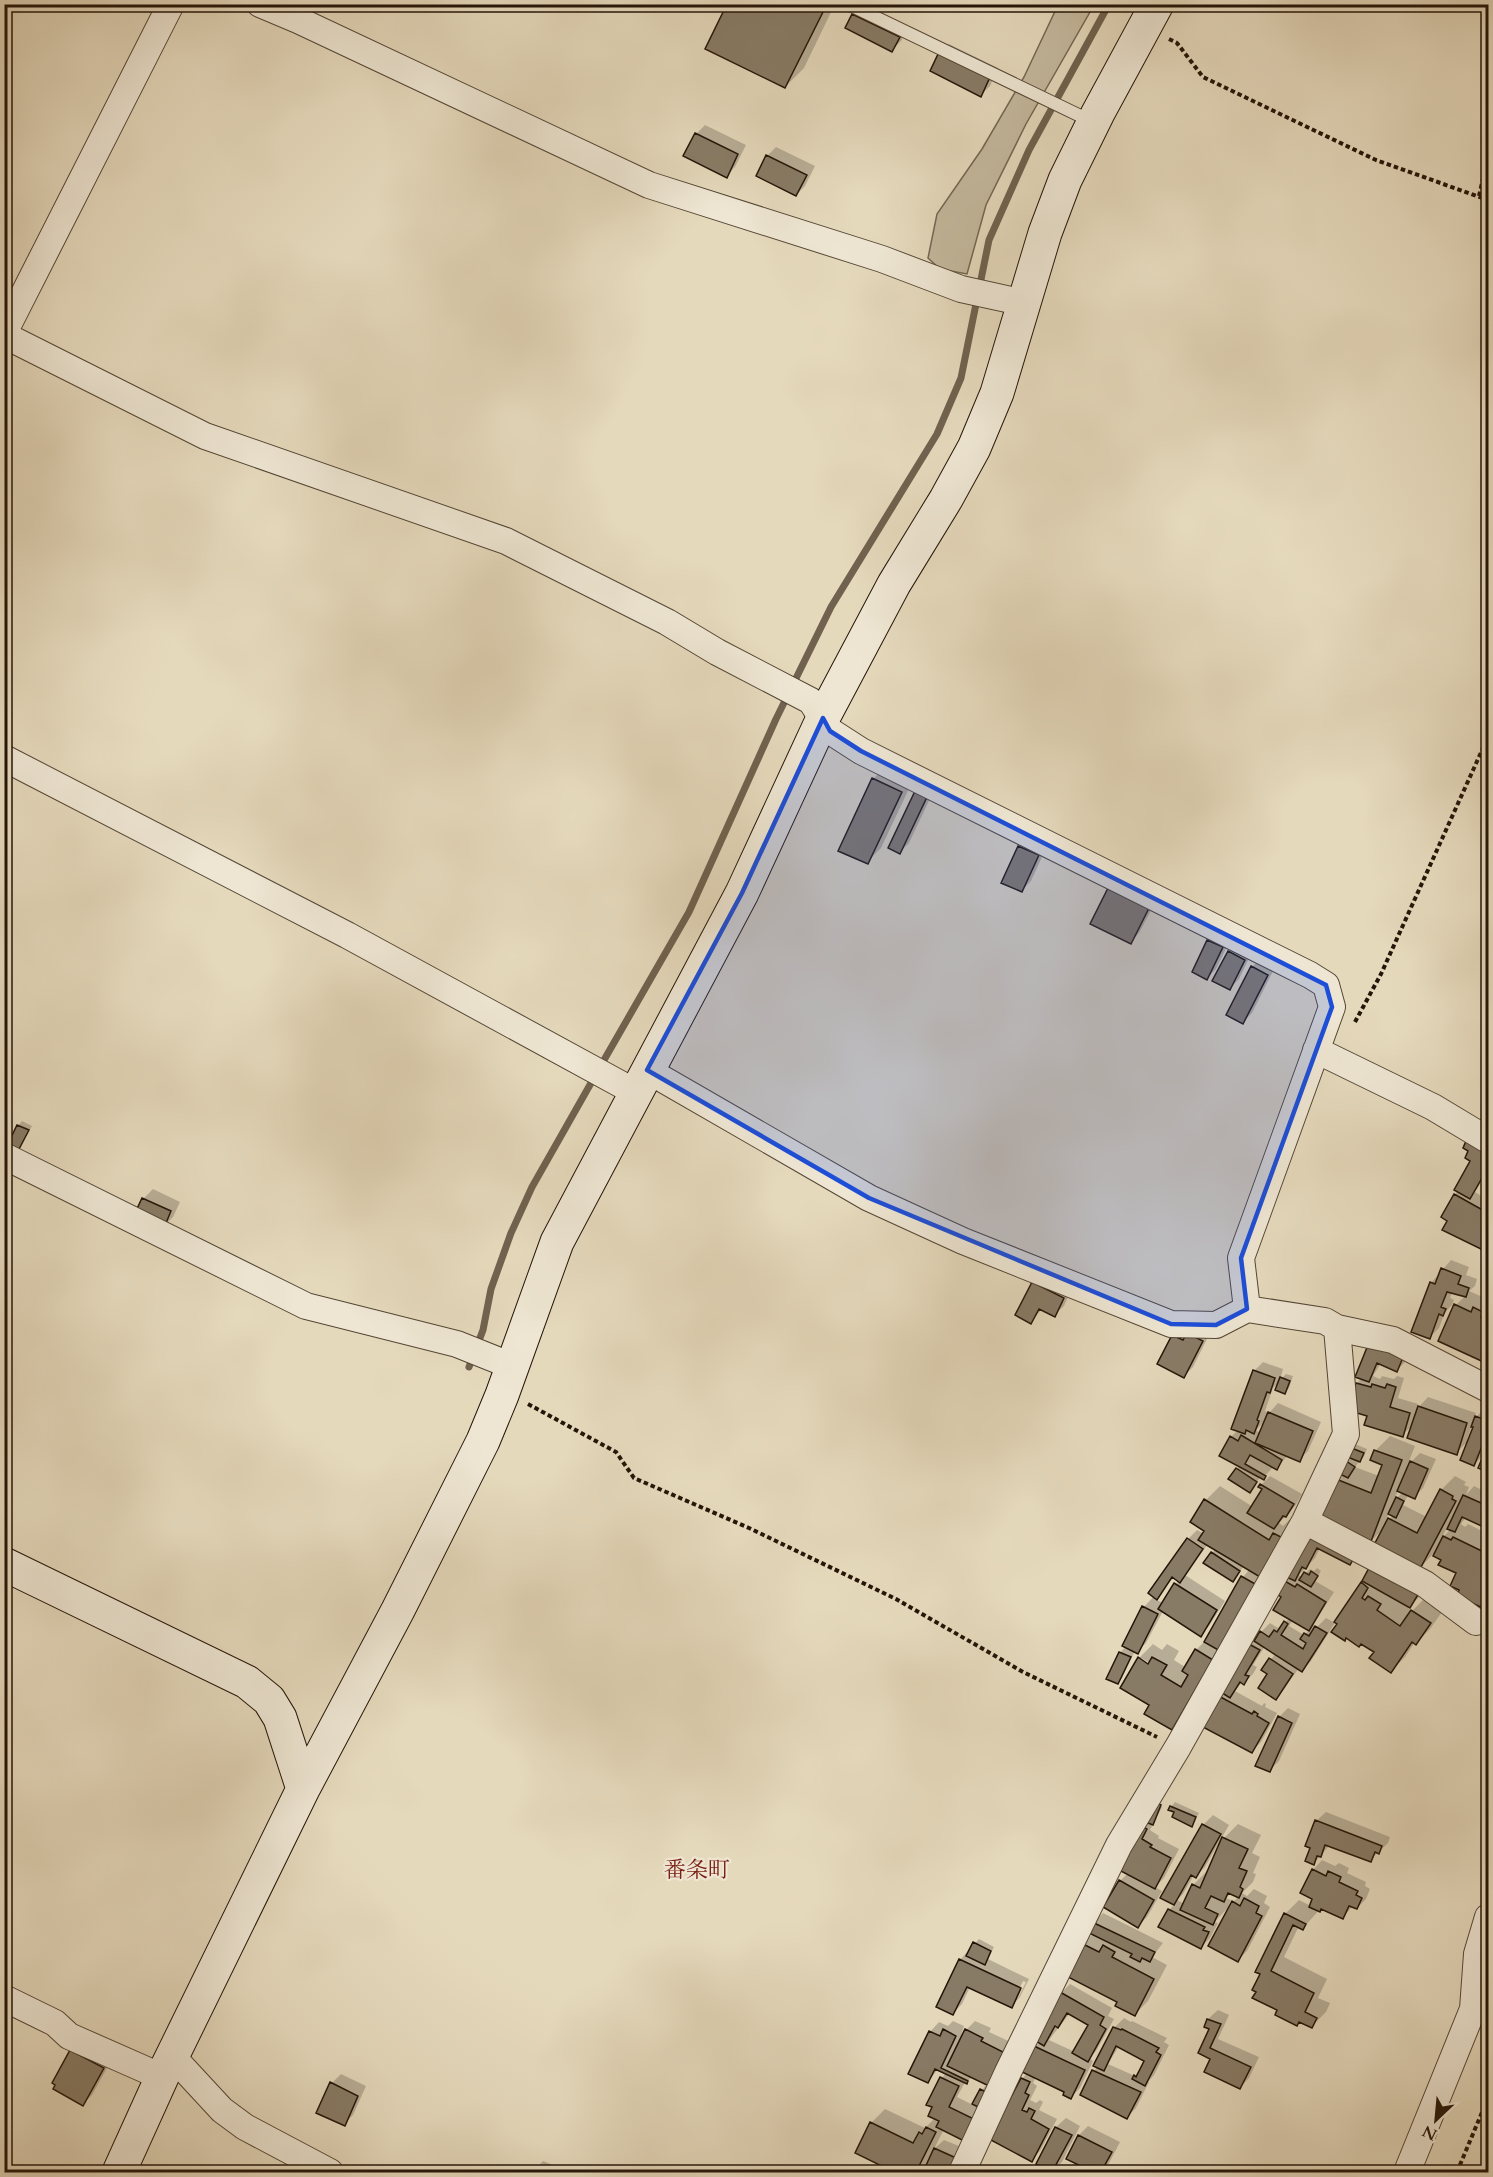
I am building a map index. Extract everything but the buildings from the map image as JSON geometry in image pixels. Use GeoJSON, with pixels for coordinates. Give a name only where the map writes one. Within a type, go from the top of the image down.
{"type":"FeatureCollection","features":[{"type":"Feature","properties":{"kind":"street"},"geometry":{"type":"LineString","coordinates":[[171,4],[4,334],[205,436],[506,541],[668,622],[717,652],[811,701],[830,731],[861,751],[1326,985],[1332,1007],[1241,1258],[1247,1309]]}},
{"type":"Feature","properties":{"kind":"street"},"geometry":{"type":"LineString","coordinates":[[260,4],[649,185],[882,259],[961,289],[1025,303]]}},
{"type":"Feature","properties":{"kind":"street"},"geometry":{"type":"LineString","coordinates":[[119,2172],[167,2067],[303,1789],[429,1550],[483,1441],[557,1242],[742,892],[822,718],[889,593],[946,500],[974,448],[997,393],[1045,233],[1065,180],[1157,4]]}},
{"type":"Feature","properties":{"kind":"street"},"geometry":{"type":"LineString","coordinates":[[4,758],[347,935],[641,1081],[869,1198],[963,1241],[1171,1324],[1216,1325],[1247,1309],[1325,1321],[1337,1328],[1394,1340],[1488,1389]]}},
{"type":"Feature","properties":{"kind":"street"},"geometry":{"type":"LineString","coordinates":[[1316,1050],[1432,1107],[1488,1140]]}},
{"type":"Feature","properties":{"kind":"street"},"geometry":{"type":"LineString","coordinates":[[4,1156],[306,1306],[457,1344],[507,1381]]}},
{"type":"Feature","properties":{"kind":"street"},"geometry":{"type":"LineString","coordinates":[[962,2172],[1008,2072],[1119,1845],[1178,1747],[1305,1521],[1346,1434],[1337,1328]]}},
{"type":"Feature","properties":{"kind":"street"},"geometry":{"type":"LineString","coordinates":[[1305,1521],[1425,1584],[1476,1622]]}},
{"type":"Feature","properties":{"kind":"street"},"geometry":{"type":"LineString","coordinates":[[4,1564],[248,1682],[269,1700],[280,1718],[303,1789]]}},
{"type":"Feature","properties":{"kind":"street"},"geometry":{"type":"LineString","coordinates":[[1407,2172],[1473,2009],[1478,1954],[1488,1917]]}},
{"type":"Feature","properties":{"kind":"street"},"geometry":{"type":"LineString","coordinates":[[4,1998],[55,2023],[69,2036],[167,2067],[245,2127],[330,2172]]}},
{"type":"Feature","properties":{"kind":"lane"},"geometry":{"type":"LineString","coordinates":[[848,4],[1094,122]]}},
{"type":"Feature","properties":{"kind":"path"},"geometry":{"type":"LineString","coordinates":[[1166,37],[1177,43],[1203,77],[1376,160],[1488,200]]}},
{"type":"Feature","properties":{"kind":"path"},"geometry":{"type":"LineString","coordinates":[[1479,196],[1488,165]]}},
{"type":"Feature","properties":{"kind":"path"},"geometry":{"type":"LineString","coordinates":[[1350,1030],[1381,974],[1488,737]]}},
{"type":"Feature","properties":{"kind":"path"},"geometry":{"type":"LineString","coordinates":[[507,1381],[522,1400],[616,1452],[634,1478],[749,1528],[896,1599],[1023,1672],[1178,1747]]}},
{"type":"Feature","properties":{"kind":"path"},"geometry":{"type":"LineString","coordinates":[[1457,2172],[1488,2098]]}},
{"type":"Feature","properties":{"kind":"highlighted area"},"geometry":{"type":"Polygon","coordinates":[[[823,718],[830,731],[861,751],[1326,985],[1332,1007],[1241,1258],[1247,1309],[1216,1325],[1171,1324],[869,1198],[647,1070],[742,893],[823,718]]]}},
{"type":"Feature","properties":{"kind":"shaded area"},"geometry":{"type":"Polygon","coordinates":[[[1058,5],[1094,5],[1026,124],[986,205],[967,274],[940,269],[928,258],[937,214],[982,149],[1024,77],[1058,5]]]}},
{"type":"Feature","properties":{"kind":"waterway"},"geometry":{"type":"LineString","coordinates":[[600,1067],[689,912],[776,719],[831,607],[937,434],[961,378],[989,240],[1029,150],[1109,4]]}},
{"type":"Feature","properties":{"kind":"waterway"},"geometry":{"type":"LineString","coordinates":[[469,1367],[483,1330],[491,1289],[511,1233],[532,1187],[595,1076]]}},
{"type":"Feature","properties":{"kind":"district","name":"番条町"},"geometry":{"type":"Point","coordinates":[697,1869]}}]}
